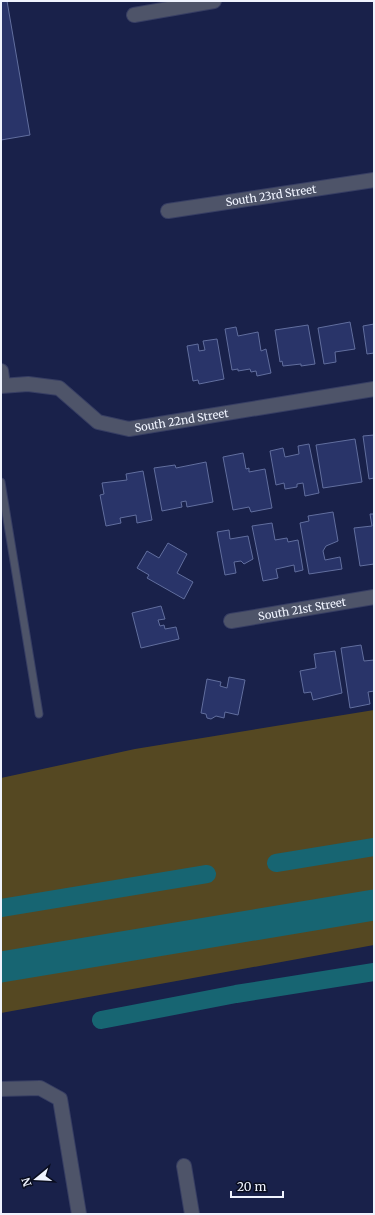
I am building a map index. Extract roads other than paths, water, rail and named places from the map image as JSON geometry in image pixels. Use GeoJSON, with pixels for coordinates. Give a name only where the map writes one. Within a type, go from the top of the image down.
{"type":"FeatureCollection","features":[{"type":"Feature","properties":{"kind":"street"},"geometry":{"type":"LineString","coordinates":[[134,15],[214,1]]}},
{"type":"Feature","properties":{"kind":"street","name":"South 23rd Street"},"geometry":{"type":"LineString","coordinates":[[168,211],[374,180]]}},
{"type":"Feature","properties":{"kind":"street"},"geometry":{"type":"LineString","coordinates":[[1,370],[2,386]]}},
{"type":"Feature","properties":{"kind":"street","name":"South 22nd Street"},"geometry":{"type":"LineString","coordinates":[[2,386],[28,384],[59,388],[98,422],[129,429],[374,389]]}},
{"type":"Feature","properties":{"kind":"street","name":"South 21st Street"},"geometry":{"type":"LineString","coordinates":[[231,621],[374,597]]}},
{"type":"Feature","properties":{"kind":"street"},"geometry":{"type":"LineString","coordinates":[[1,1088],[40,1088],[60,1099],[79,1214]]}},
{"type":"Feature","properties":{"kind":"street"},"geometry":{"type":"LineString","coordinates":[[184,1166],[192,1214]]}},
{"type":"Feature","properties":{"kind":"lane"},"geometry":{"type":"LineString","coordinates":[[1,482],[39,714]]}},
{"type":"Feature","properties":{"kind":"waterway"},"geometry":{"type":"LineString","coordinates":[[276,863],[374,847]]}},
{"type":"Feature","properties":{"kind":"waterway"},"geometry":{"type":"LineString","coordinates":[[1,908],[207,874]]}},
{"type":"Feature","properties":{"kind":"waterway"},"geometry":{"type":"LineString","coordinates":[[1,967],[374,905]]}},
{"type":"Feature","properties":{"kind":"waterway"},"geometry":{"type":"LineString","coordinates":[[101,1020],[236,994],[374,972]]}}]}
